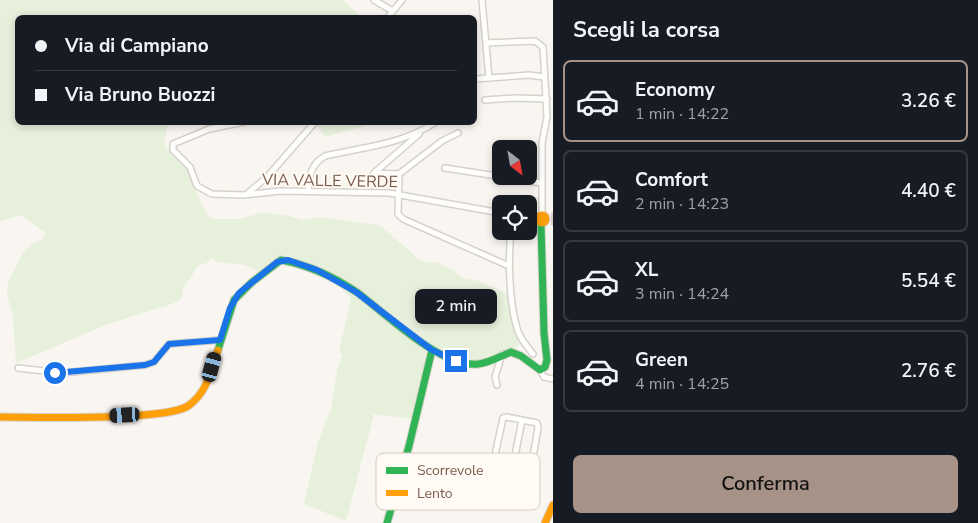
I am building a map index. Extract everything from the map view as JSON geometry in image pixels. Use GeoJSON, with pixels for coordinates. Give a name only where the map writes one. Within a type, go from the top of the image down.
{"type":"FeatureCollection","features":[{"type":"Feature","properties":{"kind":"street"},"geometry":{"type":"LineString","coordinates":[[374,0],[392,10]]}},
{"type":"Feature","properties":{"kind":"street"},"geometry":{"type":"LineString","coordinates":[[390,15],[402,0]]}},
{"type":"Feature","properties":{"kind":"street"},"geometry":{"type":"LineString","coordinates":[[482,0],[489,78]]}},
{"type":"Feature","properties":{"kind":"street"},"geometry":{"type":"LineString","coordinates":[[486,43],[540,42],[543,47],[547,99],[547,125],[542,143],[542,183],[545,219],[544,333],[547,360],[545,367],[540,370]]}},
{"type":"Feature","properties":{"kind":"street"},"geometry":{"type":"LineString","coordinates":[[477,79],[529,75],[544,77]]}},
{"type":"Feature","properties":{"kind":"street"},"geometry":{"type":"LineString","coordinates":[[484,100],[515,98],[547,99]]}},
{"type":"Feature","properties":{"kind":"street","name":"VIA VALLE VERDE"},"geometry":{"type":"LineString","coordinates":[[230,125],[198,132],[172,146],[174,152],[190,167],[195,183],[200,189],[217,195],[247,195],[280,191],[399,194],[492,212]]}},
{"type":"Feature","properties":{"kind":"street","name":"VIA VALLE VERDE"},"geometry":{"type":"LineString","coordinates":[[247,195],[272,171],[312,125]]}},
{"type":"Feature","properties":{"kind":"street"},"geometry":{"type":"LineString","coordinates":[[432,125],[374,173],[399,174],[442,141],[458,133]]}},
{"type":"Feature","properties":{"kind":"street"},"geometry":{"type":"LineString","coordinates":[[308,191],[311,171],[317,161],[325,156],[359,151],[423,131]]}},
{"type":"Feature","properties":{"kind":"street"},"geometry":{"type":"LineString","coordinates":[[445,168],[542,183]]}},
{"type":"Feature","properties":{"kind":"street"},"geometry":{"type":"LineString","coordinates":[[399,174],[400,217],[509,266]]}},
{"type":"Feature","properties":{"kind":"street"},"geometry":{"type":"LineString","coordinates":[[537,219],[545,219]]}},
{"type":"Feature","properties":{"kind":"street"},"geometry":{"type":"LineString","coordinates":[[510,240],[509,266],[517,328],[533,354]]}},
{"type":"Feature","properties":{"kind":"street"},"geometry":{"type":"LineString","coordinates":[[0,417],[94,417],[181,410],[198,399],[205,390],[230,308],[239,293],[277,262],[288,260],[317,270],[356,292],[432,350],[449,359],[469,364],[483,363],[508,352],[518,354],[540,370],[544,378],[553,379]]}},
{"type":"Feature","properties":{"kind":"street"},"geometry":{"type":"LineString","coordinates":[[18,368],[62,373],[145,365],[154,362],[169,344],[220,340]]}},
{"type":"Feature","properties":{"kind":"street"},"geometry":{"type":"LineString","coordinates":[[407,453],[432,350]]}},
{"type":"Feature","properties":{"kind":"street"},"geometry":{"type":"LineString","coordinates":[[497,385],[495,377],[502,354]]}},
{"type":"Feature","properties":{"kind":"street"},"geometry":{"type":"LineString","coordinates":[[495,453],[502,418],[507,417],[537,424],[534,453]]}},
{"type":"Feature","properties":{"kind":"street"},"geometry":{"type":"LineString","coordinates":[[516,453],[522,420]]}},
{"type":"Feature","properties":{"kind":"street"},"geometry":{"type":"LineString","coordinates":[[545,523],[552,507]]}},
{"type":"Feature","properties":{"kind":"street"},"geometry":{"type":"LineString","coordinates":[[387,523],[391,510]]}},
{"type":"Feature","properties":{"kind":"green space"},"geometry":{"type":"Polygon","coordinates":[[[0,0],[343,0],[359,15],[15,15],[15,125],[168,125],[164,145],[186,168],[204,209],[213,219],[238,219],[262,213],[285,215],[302,220],[319,217],[379,225],[420,260],[429,263],[436,262],[453,270],[462,278],[477,280],[512,296],[522,342],[512,351],[476,365],[434,352],[414,419],[374,414],[346,521],[304,504],[318,442],[331,408],[338,366],[343,356],[339,351],[351,299],[345,292],[320,275],[283,262],[262,274],[245,265],[218,262],[211,258],[207,263],[199,265],[183,288],[182,298],[172,304],[108,324],[16,363],[13,315],[7,296],[8,282],[22,254],[32,244],[43,239],[46,233],[21,215],[0,221],[0,0]]]}},
{"type":"Feature","properties":{"kind":"green space"},"geometry":{"type":"Polygon","coordinates":[[[316,125],[368,125],[325,137],[316,125]]]}},
{"type":"Feature","properties":{"kind":"traffic: fast"},"geometry":{"type":"LineString","coordinates":[[218,350],[234,300],[251,283],[281,260],[311,269],[349,287],[415,338],[448,358],[463,363],[478,364],[491,361],[511,352],[521,356],[540,370],[545,367],[547,360],[544,333],[541,223]]}},
{"type":"Feature","properties":{"kind":"traffic: fast"},"geometry":{"type":"LineString","coordinates":[[407,453],[432,350]]}},
{"type":"Feature","properties":{"kind":"traffic: fast"},"geometry":{"type":"LineString","coordinates":[[387,523],[391,510]]}},
{"type":"Feature","properties":{"kind":"traffic: slow"},"geometry":{"type":"LineString","coordinates":[[542,215],[546,219],[542,223],[538,219],[542,215]]}},
{"type":"Feature","properties":{"kind":"traffic: slow"},"geometry":{"type":"LineString","coordinates":[[0,417],[128,416],[175,411],[188,406],[200,395],[208,381],[218,350]]}},
{"type":"Feature","properties":{"kind":"traffic: slow"},"geometry":{"type":"LineString","coordinates":[[545,523],[553,505]]}},
{"type":"Feature","properties":{"kind":"route"},"geometry":{"type":"LineString","coordinates":[[55,373],[145,365],[154,362],[169,344],[220,340],[230,308],[239,293],[281,260],[303,264],[356,292],[374,303],[432,350],[456,361]]}}]}
